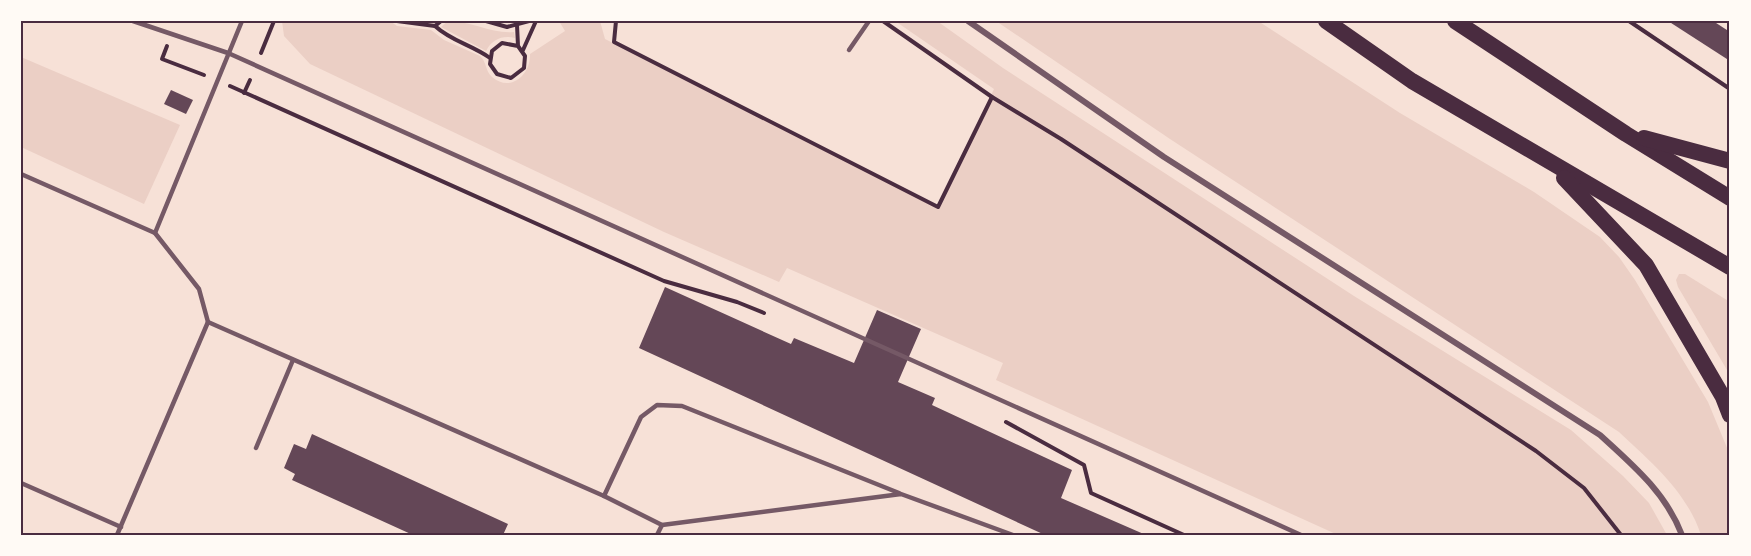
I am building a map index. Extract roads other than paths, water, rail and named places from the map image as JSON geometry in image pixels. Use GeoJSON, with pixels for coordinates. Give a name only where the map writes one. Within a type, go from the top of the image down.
{"type":"FeatureCollection","features":[{"type":"Feature","properties":{"kind":"highway"},"geometry":{"type":"LineString","coordinates":[[1326,21],[1412,81],[1551,165],[1730,267]]}},
{"type":"Feature","properties":{"kind":"highway"},"geometry":{"type":"LineString","coordinates":[[1455,21],[1626,134],[1730,198]]}},
{"type":"Feature","properties":{"kind":"highway"},"geometry":{"type":"LineString","coordinates":[[1626,134],[1730,161]]}},
{"type":"Feature","properties":{"kind":"highway"},"geometry":{"type":"LineString","coordinates":[[1551,165],[1646,265],[1723,397],[1730,415]]}},
{"type":"Feature","properties":{"kind":"street"},"geometry":{"type":"LineString","coordinates":[[968,21],[1174,163],[1600,435],[1648,479],[1675,517],[1683,535]]}},
{"type":"Feature","properties":{"kind":"lane"},"geometry":{"type":"LineString","coordinates":[[133,21],[228,53],[1300,535]]}},
{"type":"Feature","properties":{"kind":"lane"},"geometry":{"type":"LineString","coordinates":[[155,233],[242,21]]}},
{"type":"Feature","properties":{"kind":"lane"},"geometry":{"type":"LineString","coordinates":[[849,50],[869,21]]}},
{"type":"Feature","properties":{"kind":"lane"},"geometry":{"type":"LineString","coordinates":[[21,174],[155,233],[200,289],[208,322],[117,535]]}},
{"type":"Feature","properties":{"kind":"lane"},"geometry":{"type":"LineString","coordinates":[[208,322],[604,496],[662,525],[901,494]]}},
{"type":"Feature","properties":{"kind":"lane"},"geometry":{"type":"LineString","coordinates":[[256,448],[293,360]]}},
{"type":"Feature","properties":{"kind":"lane"},"geometry":{"type":"LineString","coordinates":[[604,496],[641,417],[657,405],[682,406],[901,494],[1013,535]]}},
{"type":"Feature","properties":{"kind":"lane"},"geometry":{"type":"LineString","coordinates":[[21,483],[120,527]]}},
{"type":"Feature","properties":{"kind":"lane"},"geometry":{"type":"LineString","coordinates":[[657,535],[662,525]]}}]}
